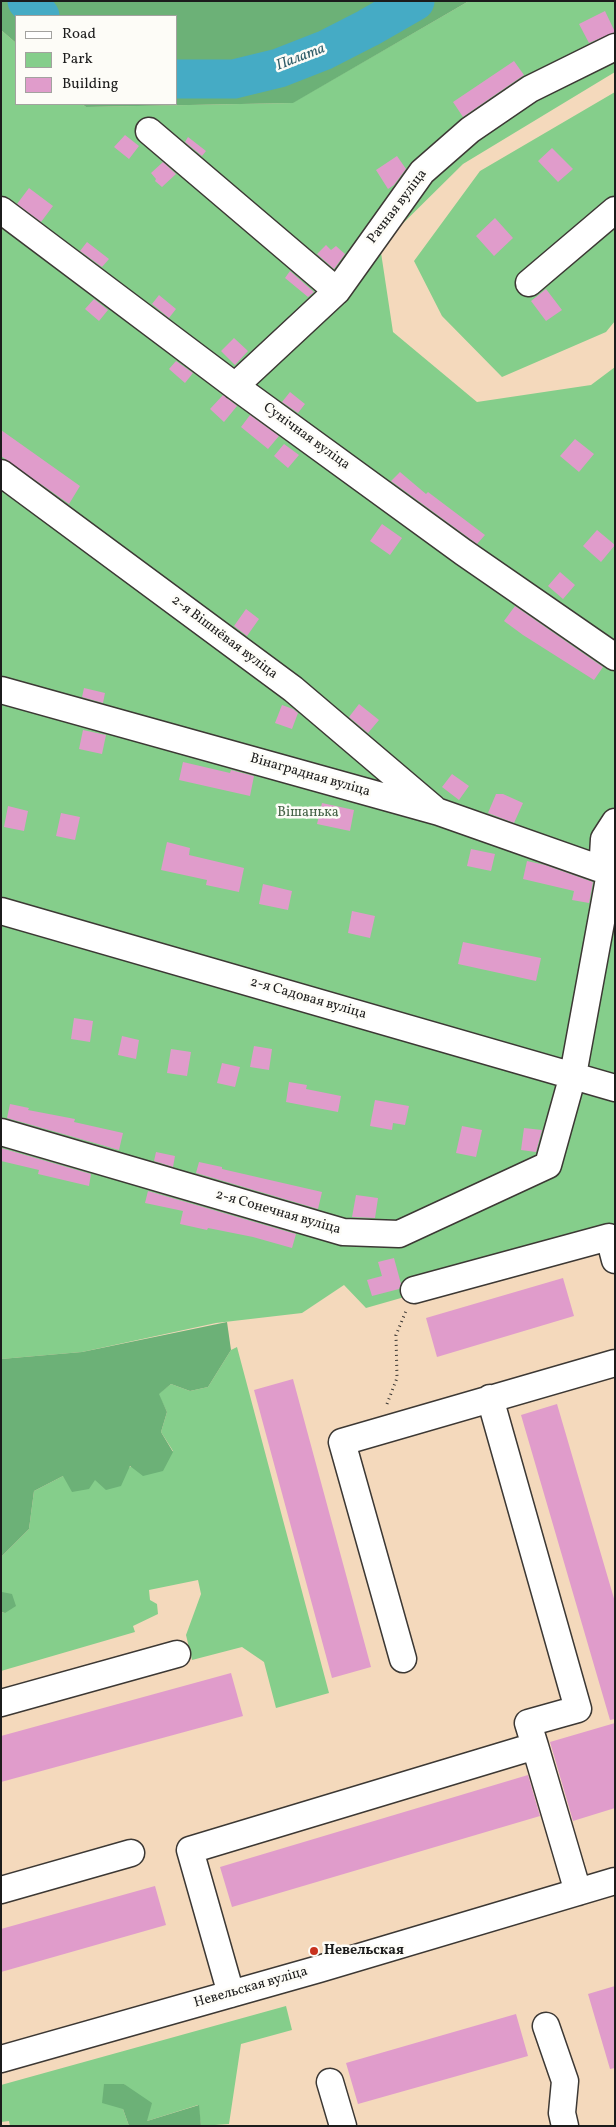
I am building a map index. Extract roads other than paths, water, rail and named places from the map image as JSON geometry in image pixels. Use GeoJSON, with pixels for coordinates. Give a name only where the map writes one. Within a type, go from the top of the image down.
{"type":"FeatureCollection","features":[{"type":"Feature","properties":{"kind":"street","name":"Рачная вуліца"},"geometry":{"type":"LineString","coordinates":[[236,386],[337,291],[422,172],[470,130],[530,90],[615,47]]}},
{"type":"Feature","properties":{"kind":"street"},"geometry":{"type":"LineString","coordinates":[[149,131],[337,291]]}},
{"type":"Feature","properties":{"kind":"street","name":"Сунічная вуліца"},"geometry":{"type":"LineString","coordinates":[[1,210],[236,386],[463,552],[615,657]]}},
{"type":"Feature","properties":{"kind":"street"},"geometry":{"type":"LineString","coordinates":[[529,283],[615,210]]}},
{"type":"Feature","properties":{"kind":"street","name":"2-я Вішнёвая вуліца"},"geometry":{"type":"LineString","coordinates":[[1,473],[293,689],[439,812]]}},
{"type":"Feature","properties":{"kind":"street","name":"Вінаградная вуліца"},"geometry":{"type":"LineString","coordinates":[[1,690],[439,812],[612,874]]}},
{"type":"Feature","properties":{"kind":"street"},"geometry":{"type":"LineString","coordinates":[[573,1075],[612,874],[603,856],[604,839],[615,822]]}},
{"type":"Feature","properties":{"kind":"street","name":"2-я Садовая вуліца"},"geometry":{"type":"LineString","coordinates":[[1,911],[615,1088]]}},
{"type":"Feature","properties":{"kind":"street","name":"2-я Сонечная вуліца"},"geometry":{"type":"LineString","coordinates":[[1,1132],[343,1232],[399,1234],[548,1165],[573,1075]]}},
{"type":"Feature","properties":{"kind":"street"},"geometry":{"type":"LineString","coordinates":[[414,1290],[609,1238],[615,1260]]}},
{"type":"Feature","properties":{"kind":"street"},"geometry":{"type":"LineString","coordinates":[[403,1659],[342,1442],[615,1363]]}},
{"type":"Feature","properties":{"kind":"street"},"geometry":{"type":"LineString","coordinates":[[490,1398],[578,1709],[528,1723],[578,1892]]}},
{"type":"Feature","properties":{"kind":"street"},"geometry":{"type":"LineString","coordinates":[[1,1703],[177,1654]]}},
{"type":"Feature","properties":{"kind":"street"},"geometry":{"type":"LineString","coordinates":[[231,1994],[190,1850],[535,1746]]}},
{"type":"Feature","properties":{"kind":"street"},"geometry":{"type":"LineString","coordinates":[[1,1890],[131,1853]]}},
{"type":"Feature","properties":{"kind":"street","name":"Невельская вуліца"},"geometry":{"type":"LineString","coordinates":[[1,2059],[231,1994],[615,1881]]}},
{"type":"Feature","properties":{"kind":"street"},"geometry":{"type":"LineString","coordinates":[[546,2026],[565,2081],[562,2113],[565,2126]]}},
{"type":"Feature","properties":{"kind":"street"},"geometry":{"type":"LineString","coordinates":[[330,2082],[343,2126]]}},
{"type":"Feature","properties":{"kind":"waterway","name":"Палата"},"geometry":{"type":"LineString","coordinates":[[27,1],[39,15]]}},
{"type":"Feature","properties":{"kind":"waterway","name":"Палата"},"geometry":{"type":"LineString","coordinates":[[178,79],[234,79],[279,68],[325,50],[415,1]]}},
{"type":"Feature","properties":{"kind":"place","name":"Невельская"},"geometry":{"type":"Point","coordinates":[314,1951]}},
{"type":"Feature","properties":{"kind":"park label","name":"Вішанька"},"geometry":{"type":"Point","coordinates":[308,813]}}]}
